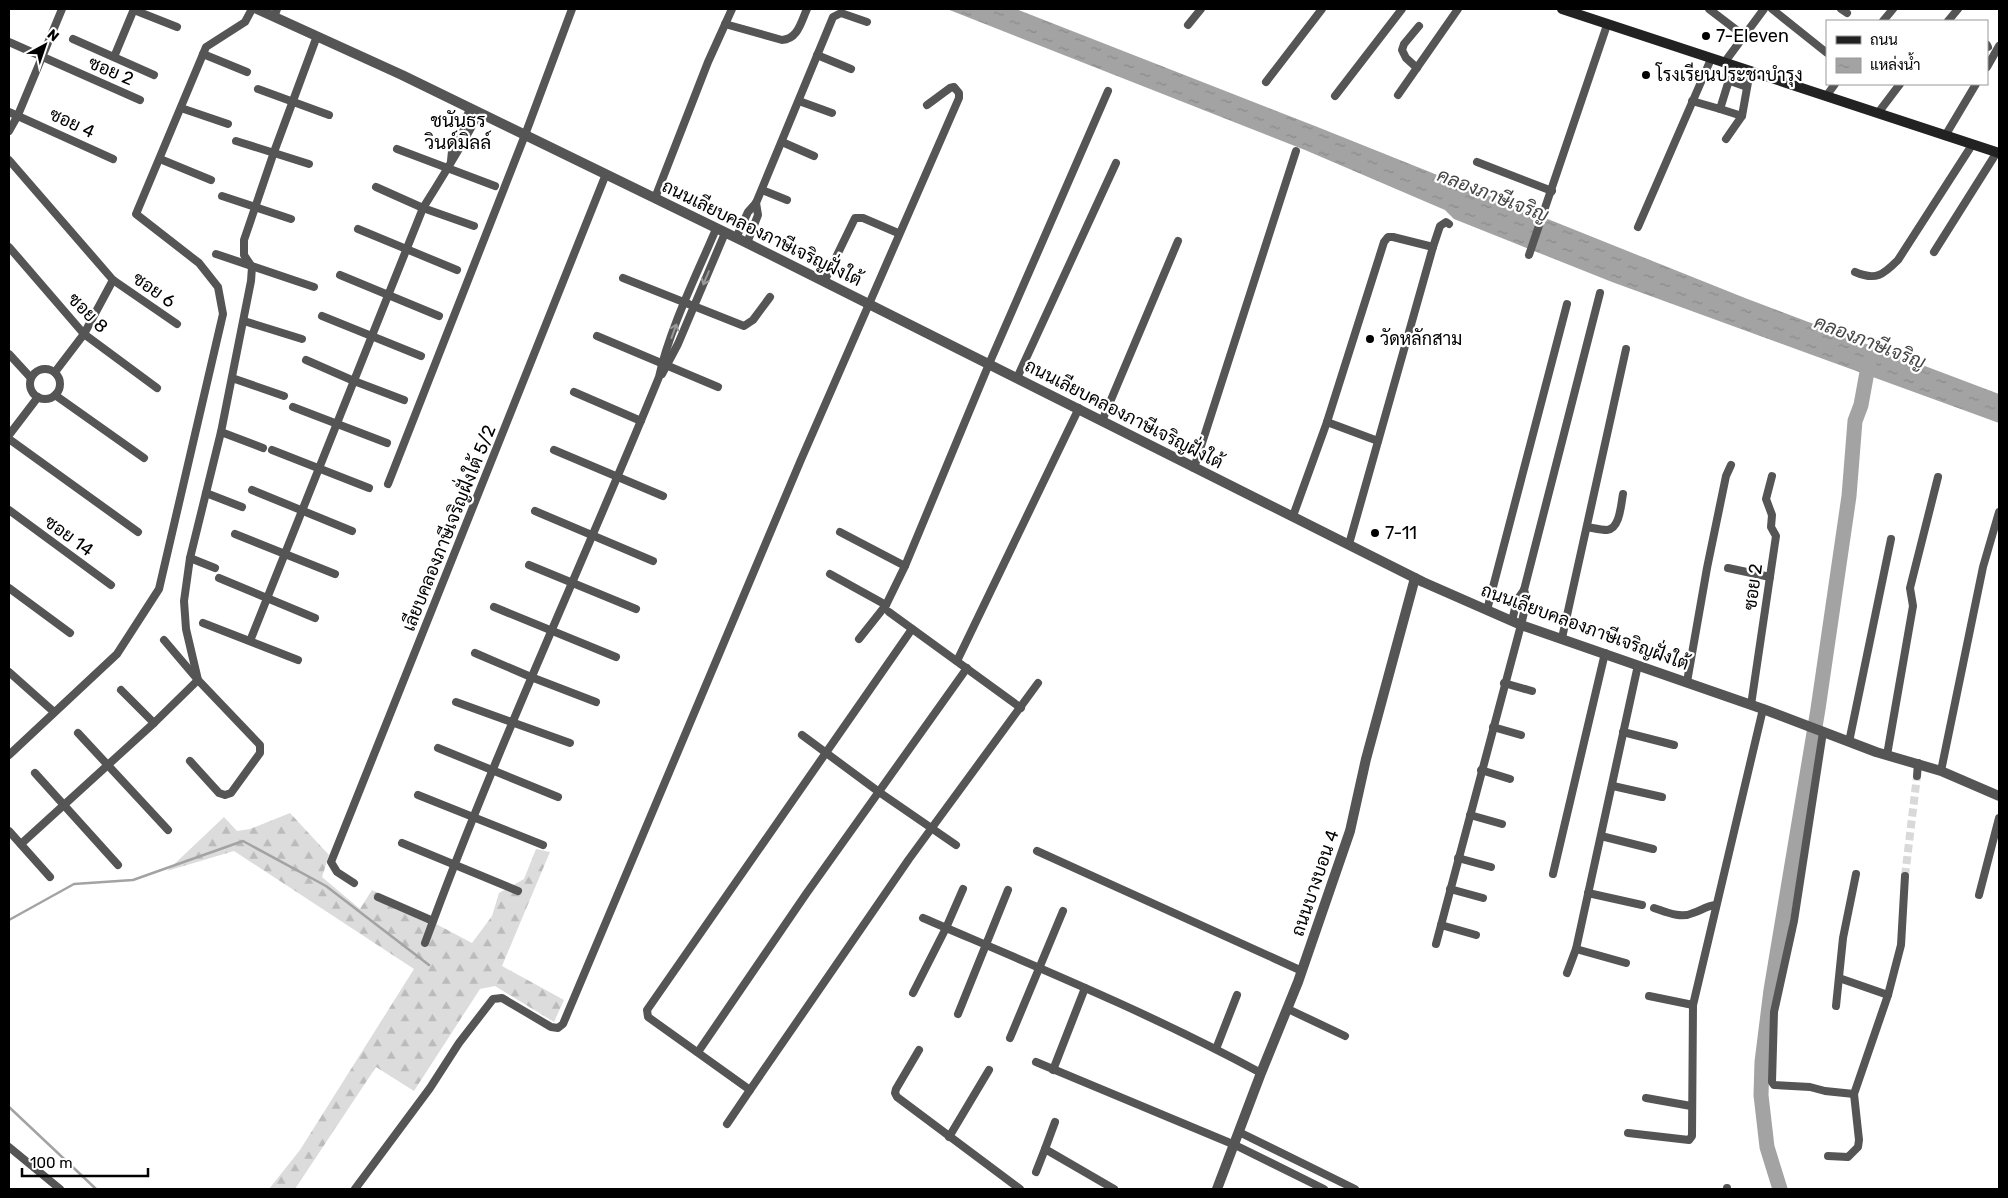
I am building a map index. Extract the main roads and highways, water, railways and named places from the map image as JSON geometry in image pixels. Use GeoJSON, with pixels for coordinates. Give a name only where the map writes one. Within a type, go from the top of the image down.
{"type":"FeatureCollection","features":[{"type":"Feature","properties":{"kind":"main road"},"geometry":{"type":"LineString","coordinates":[[1562,9],[1998,152]]}},
{"type":"Feature","properties":{"kind":"water"},"geometry":{"type":"Polygon","coordinates":[[[947,9],[1016,9],[1745,298],[1999,394],[1999,423],[1612,282],[1454,219],[1445,210],[1305,150],[947,9]]]}},
{"type":"Feature","properties":{"kind":"waterway","name":"คลองภาษีเจริญ"},"geometry":{"type":"LineString","coordinates":[[1780,1189],[1767,1147],[1761,1095],[1762,1062],[1771,990],[1818,709],[1849,496],[1855,421],[1861,405],[1869,361]]}},
{"type":"Feature","properties":{"kind":"waterway"},"geometry":{"type":"LineString","coordinates":[[9,920],[74,884],[133,880],[243,841],[326,886],[429,965]]}},
{"type":"Feature","properties":{"kind":"waterway"},"geometry":{"type":"LineString","coordinates":[[9,1107],[96,1189]]}},
{"type":"Feature","properties":{"kind":"tunnel"},"geometry":{"type":"LineString","coordinates":[[1905,876],[1917,776]]}},
{"type":"Feature","properties":{"kind":"place","name":"7-Eleven"},"geometry":{"type":"Point","coordinates":[1706,36]}},
{"type":"Feature","properties":{"kind":"place","name":"โรงเรียนประชาบำรุง"},"geometry":{"type":"Point","coordinates":[1646,75]}},
{"type":"Feature","properties":{"kind":"place","name":"วัดหลักสาม"},"geometry":{"type":"Point","coordinates":[1370,339]}},
{"type":"Feature","properties":{"kind":"place","name":"7-11"},"geometry":{"type":"Point","coordinates":[1375,533]}},
{"type":"Feature","properties":{"kind":"district","name":"ชนันธร วินด์มิลล์"},"geometry":{"type":"Point","coordinates":[458,131]}}]}
